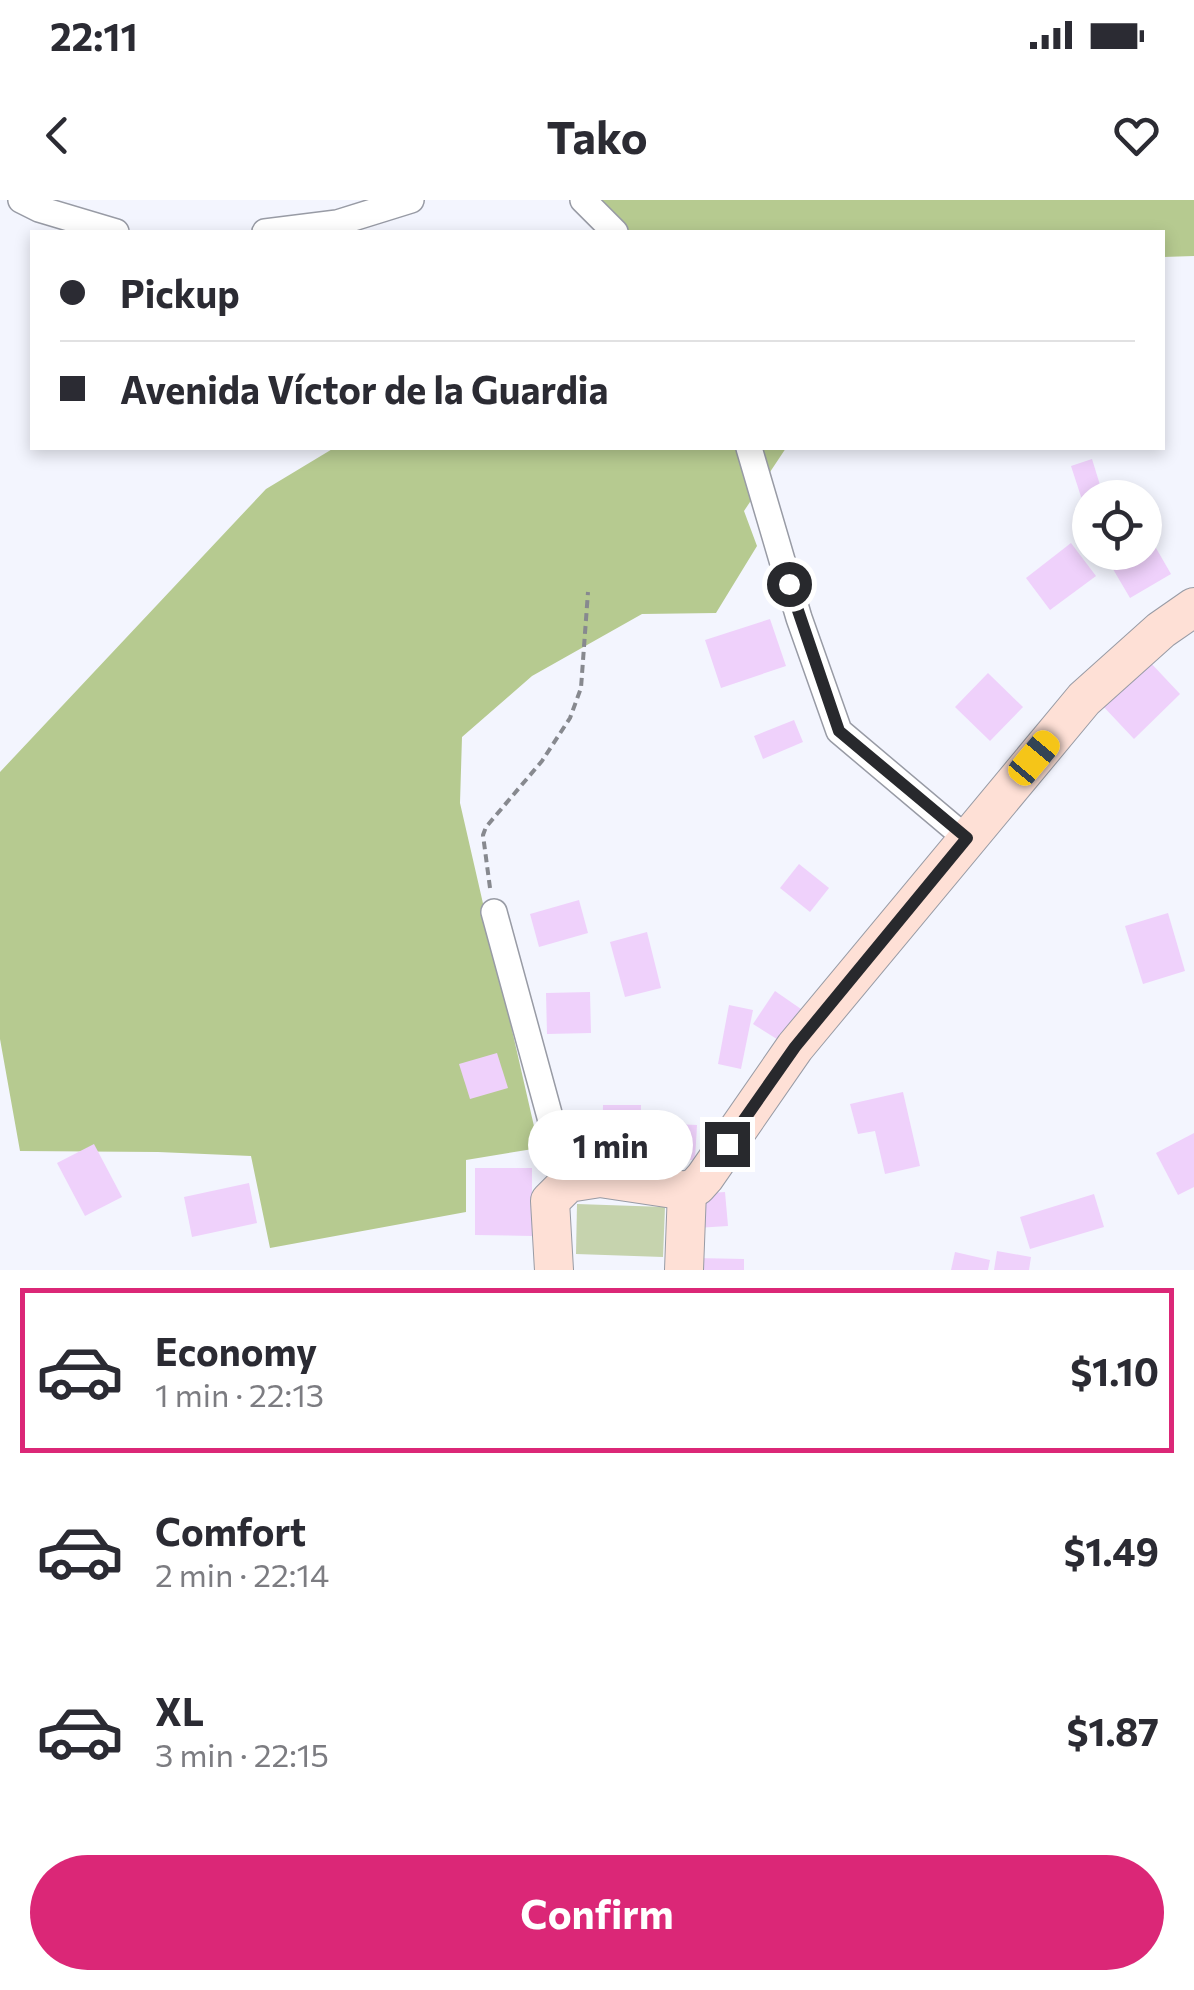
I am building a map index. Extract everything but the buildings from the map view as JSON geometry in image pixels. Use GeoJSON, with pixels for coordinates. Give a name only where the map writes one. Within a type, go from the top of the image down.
{"type":"FeatureCollection","features":[{"type":"Feature","properties":{"kind":"main road"},"geometry":{"type":"LineString","coordinates":[[554,1270],[550,1200],[568,1184],[600,1178],[687,1191],[697,1186],[795,1047],[1084,699],[1161,630],[1194,607]]}},
{"type":"Feature","properties":{"kind":"main road"},"geometry":{"type":"LineString","coordinates":[[684,1270],[687,1191]]}},
{"type":"Feature","properties":{"kind":"street"},"geometry":{"type":"LineString","coordinates":[[22,200],[109,230]]}},
{"type":"Feature","properties":{"kind":"street"},"geometry":{"type":"LineString","coordinates":[[281,230],[337,223],[411,200]]}},
{"type":"Feature","properties":{"kind":"street"},"geometry":{"type":"LineString","coordinates":[[583,200],[613,230]]}},
{"type":"Feature","properties":{"kind":"street"},"geometry":{"type":"LineString","coordinates":[[750,450],[839,731],[967,838]]}},
{"type":"Feature","properties":{"kind":"street"},"geometry":{"type":"LineString","coordinates":[[494,912],[568,1184]]}},
{"type":"Feature","properties":{"kind":"path"},"geometry":{"type":"LineString","coordinates":[[494,912],[483,835],[491,820],[558,740],[570,718],[581,688],[588,592]]}},
{"type":"Feature","properties":{"kind":"green space"},"geometry":{"type":"Polygon","coordinates":[[[597,200],[1194,200],[1194,256],[1165,257],[1165,230],[609,230],[597,200]]]}},
{"type":"Feature","properties":{"kind":"green space"},"geometry":{"type":"Polygon","coordinates":[[[331,450],[785,450],[744,511],[757,546],[716,613],[642,614],[532,676],[462,737],[460,803],[539,1148],[466,1160],[466,1212],[270,1248],[251,1156],[20,1151],[0,1039],[0,772],[266,489],[331,450]]]}},
{"type":"Feature","properties":{"kind":"green space"},"geometry":{"type":"Polygon","coordinates":[[[577,1204],[665,1207],[663,1257],[576,1254],[577,1204]]]}},
{"type":"Feature","properties":{"kind":"route"},"geometry":{"type":"LineString","coordinates":[[727,1144],[795,1047],[967,838],[839,731],[789,584]]}}]}
